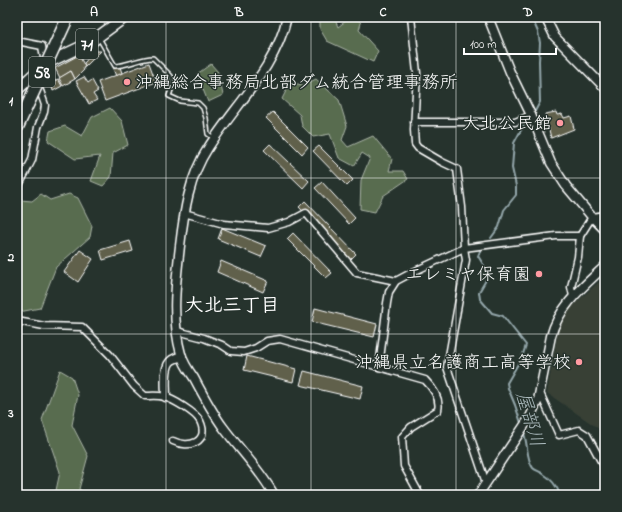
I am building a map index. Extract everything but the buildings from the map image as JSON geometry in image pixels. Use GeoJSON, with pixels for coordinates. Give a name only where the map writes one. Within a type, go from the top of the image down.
{"type":"FeatureCollection","features":[{"type":"Feature","properties":{"kind":"highway","name":"58"},"geometry":{"type":"LineString","coordinates":[[17,128],[68,17]]}},
{"type":"Feature","properties":{"kind":"main road","name":"71"},"geometry":{"type":"LineString","coordinates":[[17,90],[45,64],[91,42],[125,17]]}},
{"type":"Feature","properties":{"kind":"street"},"geometry":{"type":"LineString","coordinates":[[274,495],[222,426],[209,406],[182,356],[175,312],[184,213],[192,182],[198,167],[214,138],[261,74],[277,47],[284,30],[287,17]]}},
{"type":"Feature","properties":{"kind":"street"},"geometry":{"type":"LineString","coordinates":[[411,17],[417,73],[414,122],[415,144],[418,148],[457,169],[462,207],[466,260],[447,368],[486,483]]}},
{"type":"Feature","properties":{"kind":"street"},"geometry":{"type":"LineString","coordinates":[[488,17],[510,72],[551,163],[566,186],[605,230]]}},
{"type":"Feature","properties":{"kind":"street"},"geometry":{"type":"LineString","coordinates":[[545,17],[555,37],[605,88]]}},
{"type":"Feature","properties":{"kind":"street"},"geometry":{"type":"LineString","coordinates":[[17,42],[42,46],[45,64]]}},
{"type":"Feature","properties":{"kind":"street"},"geometry":{"type":"LineString","coordinates":[[17,189],[32,160],[38,127],[45,105],[33,74]]}},
{"type":"Feature","properties":{"kind":"street"},"geometry":{"type":"LineString","coordinates":[[414,122],[515,122],[531,116]]}},
{"type":"Feature","properties":{"kind":"street"},"geometry":{"type":"LineString","coordinates":[[184,213],[224,224],[268,228],[289,222],[306,213],[357,272],[396,281]]}},
{"type":"Feature","properties":{"kind":"street"},"geometry":{"type":"LineString","coordinates":[[573,296],[571,287],[578,257],[580,236],[592,217],[605,215]]}},
{"type":"Feature","properties":{"kind":"street"},"geometry":{"type":"LineString","coordinates":[[378,367],[389,292],[396,281],[464,248],[556,236],[580,236]]}},
{"type":"Feature","properties":{"kind":"street"},"geometry":{"type":"LineString","coordinates":[[478,495],[535,408],[540,393],[553,328],[560,313],[573,296],[605,266]]}},
{"type":"Feature","properties":{"kind":"street"},"geometry":{"type":"LineString","coordinates":[[17,321],[44,326],[82,327],[110,354],[134,386],[145,396],[160,396],[166,398],[194,414],[200,421],[203,431],[201,437],[196,442],[188,445],[173,441]]}},
{"type":"Feature","properties":{"kind":"street"},"geometry":{"type":"LineString","coordinates":[[177,331],[204,338],[231,350],[244,352],[256,348],[267,341],[280,339],[425,380],[437,395],[439,405],[438,410],[411,427],[402,437],[404,466],[420,495]]}},
{"type":"Feature","properties":{"kind":"street"},"geometry":{"type":"LineString","coordinates":[[166,398],[166,374],[168,365],[171,360],[182,356]]}},
{"type":"Feature","properties":{"kind":"street"},"geometry":{"type":"LineString","coordinates":[[540,393],[559,435],[579,430],[587,435],[601,462],[605,466]]}},
{"type":"Feature","properties":{"kind":"lane"},"geometry":{"type":"LineString","coordinates":[[98,37],[115,66],[126,65],[148,58],[153,58],[171,76],[173,84],[169,96],[180,101],[198,104],[203,108],[208,134],[214,138]]}},
{"type":"Feature","properties":{"kind":"shaded area","name":"沖縄県立名護商工高等学校"},"geometry":{"type":"Polygon","coordinates":[[[605,277],[605,433],[547,393],[558,331],[567,311],[605,277]]]}},
{"type":"Feature","properties":{"kind":"green space"},"geometry":{"type":"Polygon","coordinates":[[[320,17],[334,17],[338,27],[351,17],[355,17],[361,23],[359,30],[378,51],[373,62],[327,41],[320,29],[320,17]]]}},
{"type":"Feature","properties":{"kind":"green space"},"geometry":{"type":"Polygon","coordinates":[[[211,64],[218,72],[223,95],[208,102],[197,74],[211,64]]]}},
{"type":"Feature","properties":{"kind":"green space"},"geometry":{"type":"Polygon","coordinates":[[[316,79],[339,100],[347,126],[342,140],[348,147],[373,136],[392,159],[389,171],[403,171],[408,179],[383,196],[375,212],[360,209],[361,180],[370,158],[362,153],[354,166],[339,158],[330,134],[313,137],[302,126],[300,115],[282,99],[290,83],[304,85],[316,79]]]}},
{"type":"Feature","properties":{"kind":"green space"},"geometry":{"type":"Polygon","coordinates":[[[110,108],[122,121],[128,145],[113,153],[111,177],[103,186],[91,181],[100,156],[75,159],[48,141],[50,131],[65,126],[82,136],[92,117],[110,108]]]}},
{"type":"Feature","properties":{"kind":"green space"},"geometry":{"type":"Polygon","coordinates":[[[41,194],[50,200],[69,194],[78,198],[92,226],[90,237],[56,267],[40,308],[19,312],[17,310],[17,203],[20,200],[32,201],[41,194]]]}},
{"type":"Feature","properties":{"kind":"green space"},"geometry":{"type":"Polygon","coordinates":[[[60,370],[72,377],[78,395],[72,425],[88,456],[79,489],[87,495],[55,495],[60,472],[42,420],[60,370]]]}},
{"type":"Feature","properties":{"kind":"waterway","name":"屋部川"},"geometry":{"type":"LineString","coordinates":[[528,17],[534,23],[538,32],[540,43],[540,102],[534,113]]}},
{"type":"Feature","properties":{"kind":"waterway","name":"屋部川"},"geometry":{"type":"LineString","coordinates":[[491,238],[499,227],[504,210],[516,195],[516,186],[512,168],[514,143],[526,121]]}},
{"type":"Feature","properties":{"kind":"waterway","name":"屋部川"},"geometry":{"type":"LineString","coordinates":[[481,249],[478,256],[488,272],[486,280],[479,292],[480,299],[492,313],[503,316],[526,345],[522,357],[507,383],[522,426]]}},
{"type":"Feature","properties":{"kind":"waterway","name":"屋部川"},"geometry":{"type":"LineString","coordinates":[[523,431],[531,465],[555,485],[560,495]]}},
{"type":"Feature","properties":{"kind":"place","name":"沖縄総合事務局北部ダム統合管理事務所"},"geometry":{"type":"Point","coordinates":[127,82]}},
{"type":"Feature","properties":{"kind":"place","name":"大北公民館"},"geometry":{"type":"Point","coordinates":[560,123]}},
{"type":"Feature","properties":{"kind":"place","name":"エレミヤ保育園"},"geometry":{"type":"Point","coordinates":[539,274]}},
{"type":"Feature","properties":{"kind":"place","name":"沖縄県立名護商工高等学校"},"geometry":{"type":"Point","coordinates":[579,362]}},
{"type":"Feature","properties":{"kind":"district","name":"大北三丁目"},"geometry":{"type":"Point","coordinates":[232,304]}}]}
